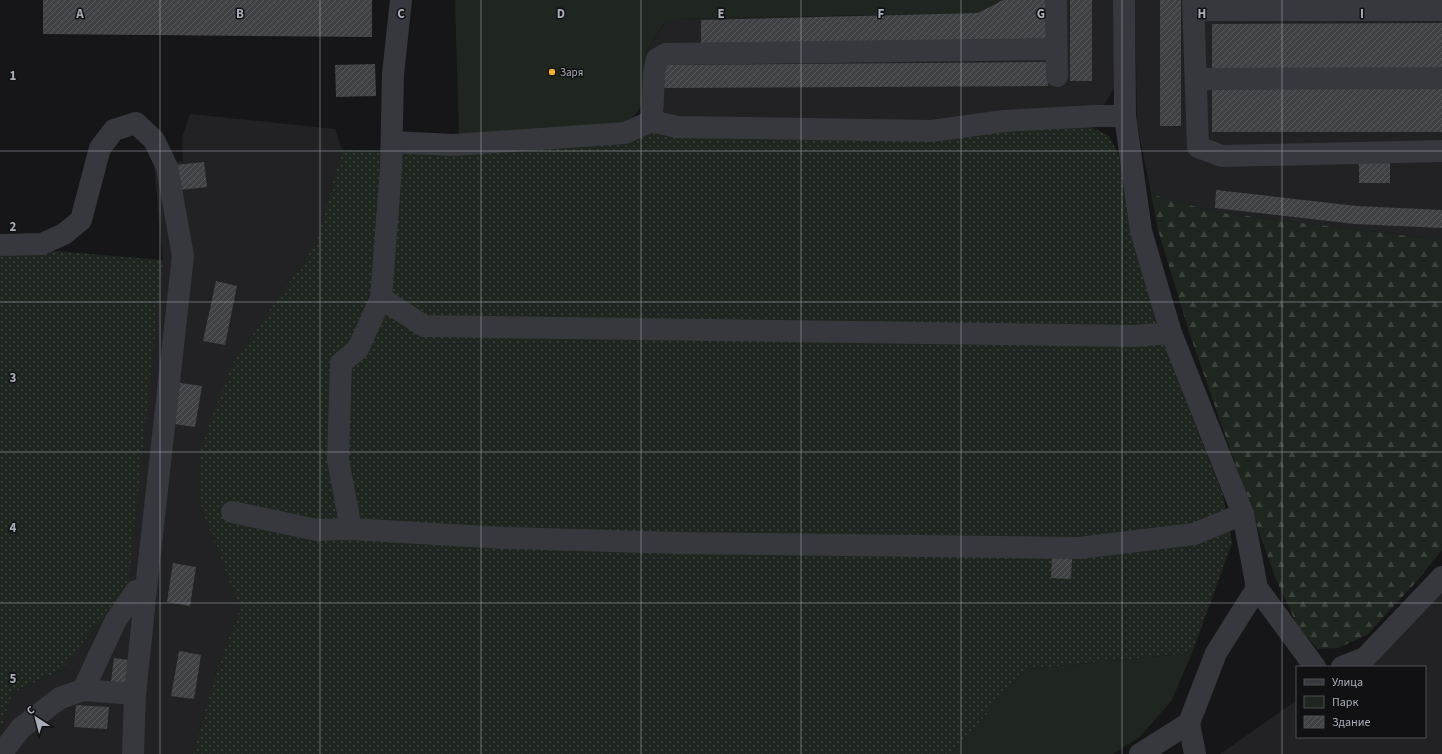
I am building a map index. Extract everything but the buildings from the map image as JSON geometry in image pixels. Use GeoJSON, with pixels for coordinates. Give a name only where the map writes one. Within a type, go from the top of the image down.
{"type":"FeatureCollection","features":[{"type":"Feature","properties":{"kind":"street"},"geometry":{"type":"LineString","coordinates":[[352,529],[338,460],[341,363],[358,349],[380,298],[392,142],[393,74],[401,0]]}},
{"type":"Feature","properties":{"kind":"street"},"geometry":{"type":"LineString","coordinates":[[1056,0],[1057,76]]}},
{"type":"Feature","properties":{"kind":"street"},"geometry":{"type":"LineString","coordinates":[[1124,0],[1125,116],[1141,231],[1171,333],[1243,514],[1257,588],[1314,666]]}},
{"type":"Feature","properties":{"kind":"street"},"geometry":{"type":"LineString","coordinates":[[1442,10],[1194,5],[1198,147],[1222,156],[1442,151]]}},
{"type":"Feature","properties":{"kind":"street"},"geometry":{"type":"LineString","coordinates":[[652,121],[654,72],[657,59],[666,54],[1056,49]]}},
{"type":"Feature","properties":{"kind":"street"},"geometry":{"type":"LineString","coordinates":[[1196,79],[1442,78]]}},
{"type":"Feature","properties":{"kind":"street"},"geometry":{"type":"LineString","coordinates":[[392,142],[453,145],[625,134],[652,121],[677,127],[932,131],[1004,121],[1125,116]]}},
{"type":"Feature","properties":{"kind":"street"},"geometry":{"type":"LineString","coordinates":[[0,245],[42,244],[64,234],[81,220],[100,148],[114,130],[136,123],[154,140],[167,168],[184,256],[146,589],[136,694],[133,754]]}},
{"type":"Feature","properties":{"kind":"street"},"geometry":{"type":"LineString","coordinates":[[380,298],[424,326],[1135,336],[1171,333]]}},
{"type":"Feature","properties":{"kind":"street"},"geometry":{"type":"LineString","coordinates":[[232,512],[317,530],[352,529],[504,538],[682,543],[1079,548],[1194,534],[1243,514]]}},
{"type":"Feature","properties":{"kind":"street"},"geometry":{"type":"LineString","coordinates":[[1345,666],[1365,658],[1442,577]]}},
{"type":"Feature","properties":{"kind":"street"},"geometry":{"type":"LineString","coordinates":[[1195,754],[1189,723],[1216,653],[1257,588]]}},
{"type":"Feature","properties":{"kind":"street"},"geometry":{"type":"LineString","coordinates":[[83,690],[116,620],[136,591],[146,589]]}},
{"type":"Feature","properties":{"kind":"street"},"geometry":{"type":"LineString","coordinates":[[1,754],[21,728],[60,698],[83,690],[136,694]]}},
{"type":"Feature","properties":{"kind":"street"},"geometry":{"type":"LineString","coordinates":[[1140,754],[1189,723]]}},
{"type":"Feature","properties":{"kind":"shaded area"},"geometry":{"type":"Polygon","coordinates":[[[1003,0],[1113,0],[1114,87],[1106,103],[1095,110],[932,124],[675,118],[665,113],[660,98],[647,93],[646,52],[665,22],[676,19],[977,13],[1003,0]]]}},
{"type":"Feature","properties":{"kind":"shaded area"},"geometry":{"type":"Polygon","coordinates":[[[1135,0],[1442,0],[1442,240],[1214,212],[1151,194],[1137,123],[1135,0]]]}},
{"type":"Feature","properties":{"kind":"shaded area"},"geometry":{"type":"Polygon","coordinates":[[[190,114],[335,129],[342,150],[316,244],[232,364],[199,502],[240,609],[217,669],[193,754],[0,754],[0,733],[12,693],[64,669],[163,260],[154,165],[183,161],[182,138],[190,114]]]}},
{"type":"Feature","properties":{"kind":"shaded area"},"geometry":{"type":"Polygon","coordinates":[[[1442,586],[1442,754],[1220,754],[1296,701],[1296,738],[1426,738],[1426,666],[1345,666],[1442,586]]]}},
{"type":"Feature","properties":{"kind":"green space","name":"Заря"},"geometry":{"type":"Polygon","coordinates":[[[455,0],[1003,0],[978,13],[676,19],[664,23],[646,52],[647,93],[638,111],[627,125],[459,136],[455,0]]]}},
{"type":"Feature","properties":{"kind":"green space"},"geometry":{"type":"Polygon","coordinates":[[[1088,125],[1109,136],[1122,162],[1131,229],[1157,327],[1223,495],[1232,543],[1192,653],[1026,669],[951,754],[193,754],[217,669],[240,609],[199,502],[201,448],[232,364],[316,244],[342,150],[441,152],[649,132],[1010,129],[1088,125]]]}},
{"type":"Feature","properties":{"kind":"green space"},"geometry":{"type":"Polygon","coordinates":[[[1151,194],[1214,212],[1442,240],[1442,550],[1416,582],[1367,635],[1338,648],[1318,649],[1298,627],[1275,577],[1189,332],[1158,230],[1151,194]]]}},
{"type":"Feature","properties":{"kind":"green space"},"geometry":{"type":"Polygon","coordinates":[[[55,251],[163,260],[128,584],[63,669],[12,693],[0,733],[0,254],[55,251]]]}},
{"type":"Feature","properties":{"kind":"green space"},"geometry":{"type":"Polygon","coordinates":[[[1192,653],[1172,700],[1140,737],[1113,754],[951,754],[1026,669],[1192,653]]]}},
{"type":"Feature","properties":{"kind":"place","name":"Заря"},"geometry":{"type":"Point","coordinates":[552,72]}}]}
